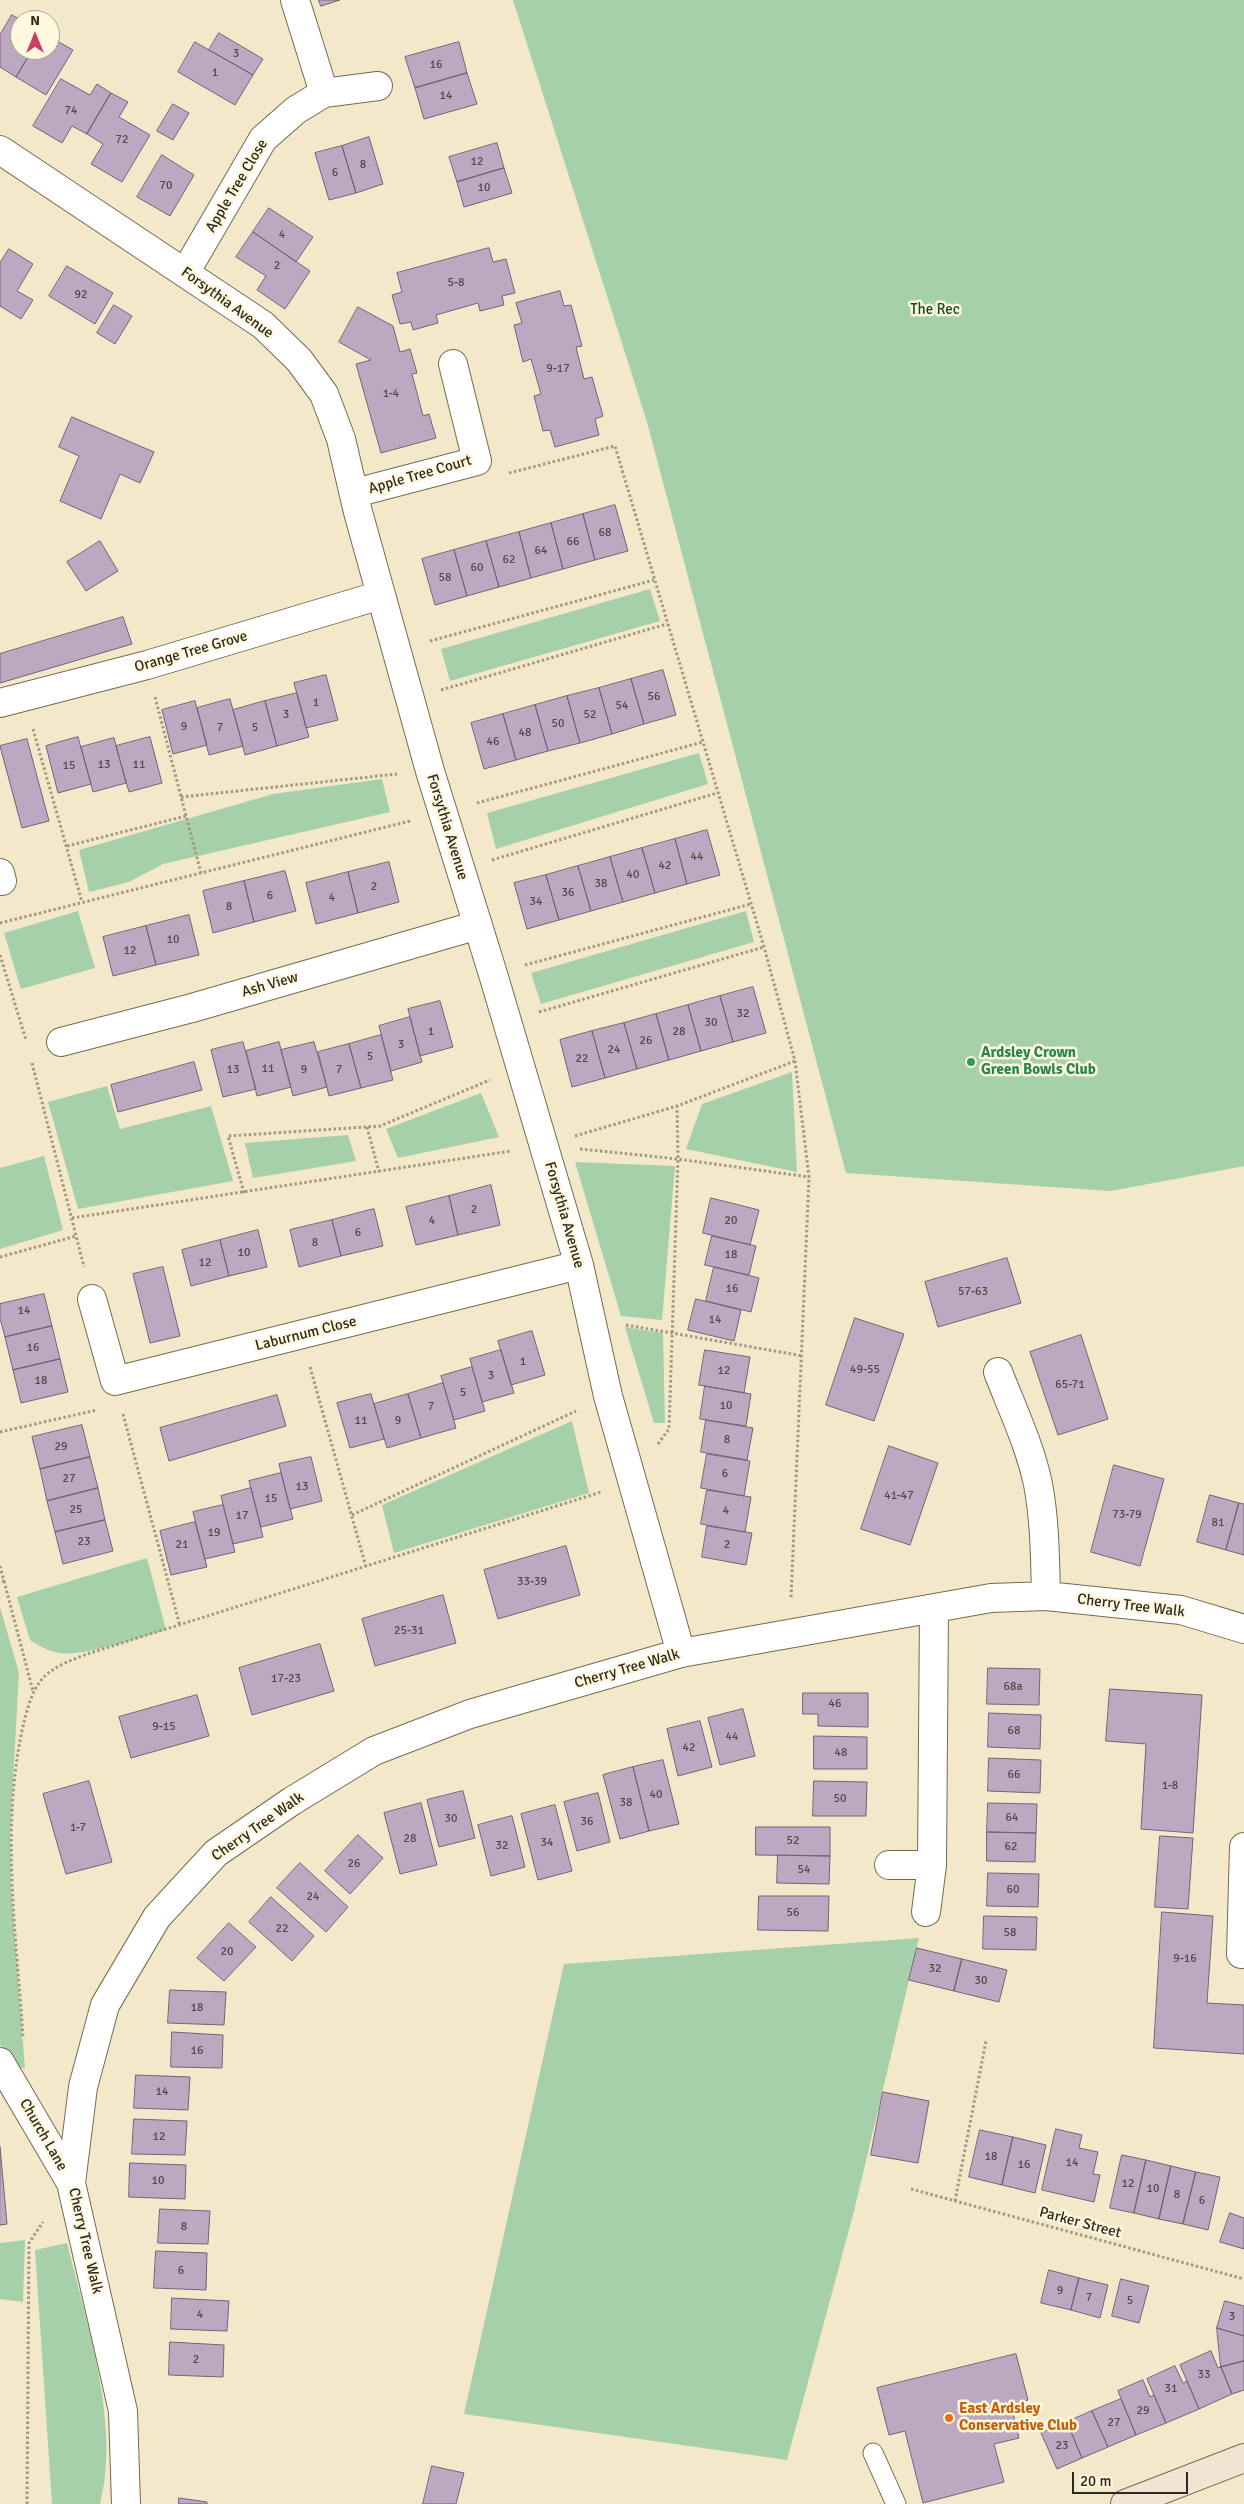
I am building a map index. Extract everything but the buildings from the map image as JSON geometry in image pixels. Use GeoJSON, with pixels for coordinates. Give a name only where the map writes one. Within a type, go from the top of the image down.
{"type":"FeatureCollection","features":[{"type":"Feature","properties":{"kind":"street"},"geometry":{"type":"LineString","coordinates":[[295,0],[324,93]]}},
{"type":"Feature","properties":{"kind":"street","name":"Apple Tree Close"},"geometry":{"type":"LineString","coordinates":[[185,273],[263,139],[296,110],[324,93],[378,86]]}},
{"type":"Feature","properties":{"kind":"street","name":"Forsythia Avenue"},"geometry":{"type":"LineString","coordinates":[[0,150],[263,326],[299,360],[324,394],[341,439],[381,595],[442,813],[493,974],[579,1265],[608,1396],[681,1653]]}},
{"type":"Feature","properties":{"kind":"street","name":"Apple Tree Court"},"geometry":{"type":"LineString","coordinates":[[355,493],[477,462],[453,364]]}},
{"type":"Feature","properties":{"kind":"street","name":"Orange Tree Grove"},"geometry":{"type":"LineString","coordinates":[[12,700],[147,665],[381,595]]}},
{"type":"Feature","properties":{"kind":"street","name":"Ash View"},"geometry":{"type":"LineString","coordinates":[[61,1042],[192,1008],[478,925]]}},
{"type":"Feature","properties":{"kind":"street","name":"Laburnum Close"},"geometry":{"type":"LineString","coordinates":[[118,1393],[301,1335],[579,1265]]}},
{"type":"Feature","properties":{"kind":"street"},"geometry":{"type":"LineString","coordinates":[[92,1300],[118,1393]]}},
{"type":"Feature","properties":{"kind":"street"},"geometry":{"type":"LineString","coordinates":[[998,1372],[1029,1452],[1038,1483],[1044,1522],[1046,1596]]}},
{"type":"Feature","properties":{"kind":"street","name":"Cherry Tree Walk"},"geometry":{"type":"LineString","coordinates":[[126,2504],[123,2411],[71,2182],[83,2087],[105,2005],[157,1917],[216,1853],[292,1801],[374,1751],[470,1714],[681,1653],[789,1633],[934,1610],[991,1598],[1046,1596],[1181,1610],[1244,1629]]}},
{"type":"Feature","properties":{"kind":"street"},"geometry":{"type":"LineString","coordinates":[[926,1912],[932,1865],[934,1610]]}},
{"type":"Feature","properties":{"kind":"street"},"geometry":{"type":"LineString","coordinates":[[1241,1954],[1244,1847]]}},
{"type":"Feature","properties":{"kind":"street"},"geometry":{"type":"LineString","coordinates":[[889,1865],[932,1865]]}},
{"type":"Feature","properties":{"kind":"street","name":"Church Lane"},"geometry":{"type":"LineString","coordinates":[[0,2062],[71,2182]]}},
{"type":"Feature","properties":{"kind":"street"},"geometry":{"type":"LineString","coordinates":[[1125,2504],[1244,2458]]}},
{"type":"Feature","properties":{"kind":"lane"},"geometry":{"type":"LineString","coordinates":[[873,2453],[896,2504]]}},
{"type":"Feature","properties":{"kind":"path"},"geometry":{"type":"LineString","coordinates":[[501,476],[615,446],[666,624],[764,947],[795,1061],[809,1177],[803,1356],[789,1633]]}},
{"type":"Feature","properties":{"kind":"path"},"geometry":{"type":"LineString","coordinates":[[396,650],[654,580]]}},
{"type":"Feature","properties":{"kind":"path"},"geometry":{"type":"LineString","coordinates":[[410,699],[666,624]]}},
{"type":"Feature","properties":{"kind":"path"},"geometry":{"type":"LineString","coordinates":[[147,665],[200,873]]}},
{"type":"Feature","properties":{"kind":"path"},"geometry":{"type":"LineString","coordinates":[[12,700],[67,846],[82,902]]}},
{"type":"Feature","properties":{"kind":"path"},"geometry":{"type":"LineString","coordinates":[[0,923],[442,813],[703,742]]}},
{"type":"Feature","properties":{"kind":"path"},"geometry":{"type":"LineString","coordinates":[[181,797],[430,771]]}},
{"type":"Feature","properties":{"kind":"path"},"geometry":{"type":"LineString","coordinates":[[460,870],[717,794]]}},
{"type":"Feature","properties":{"kind":"path"},"geometry":{"type":"LineString","coordinates":[[67,846],[186,816]]}},
{"type":"Feature","properties":{"kind":"path"},"geometry":{"type":"LineString","coordinates":[[493,974],[751,904]]}},
{"type":"Feature","properties":{"kind":"path"},"geometry":{"type":"LineString","coordinates":[[507,1021],[764,947]]}},
{"type":"Feature","properties":{"kind":"path"},"geometry":{"type":"LineString","coordinates":[[0,955],[26,1042]]}},
{"type":"Feature","properties":{"kind":"path"},"geometry":{"type":"LineString","coordinates":[[31,1060],[92,1300]]}},
{"type":"Feature","properties":{"kind":"path"},"geometry":{"type":"LineString","coordinates":[[72,1218],[244,1193],[544,1145],[677,1106],[795,1061]]}},
{"type":"Feature","properties":{"kind":"path"},"geometry":{"type":"LineString","coordinates":[[244,1193],[228,1136],[380,1126],[520,1067]]}},
{"type":"Feature","properties":{"kind":"path"},"geometry":{"type":"LineString","coordinates":[[23,2040],[11,1889],[10,1833],[12,1783],[20,1736],[34,1691],[44,1676],[63,1664],[632,1481],[669,1429],[678,1159],[677,1106]]}},
{"type":"Feature","properties":{"kind":"path"},"geometry":{"type":"LineString","coordinates":[[367,1127],[379,1172]]}},
{"type":"Feature","properties":{"kind":"path"},"geometry":{"type":"LineString","coordinates":[[544,1145],[678,1159],[809,1177]]}},
{"type":"Feature","properties":{"kind":"path"},"geometry":{"type":"LineString","coordinates":[[0,1257],[76,1236]]}},
{"type":"Feature","properties":{"kind":"path"},"geometry":{"type":"LineString","coordinates":[[591,1320],[672,1332],[803,1356]]}},
{"type":"Feature","properties":{"kind":"path"},"geometry":{"type":"LineString","coordinates":[[301,1335],[366,1567]]}},
{"type":"Feature","properties":{"kind":"path"},"geometry":{"type":"LineString","coordinates":[[0,1432],[118,1393],[180,1626]]}},
{"type":"Feature","properties":{"kind":"path"},"geometry":{"type":"LineString","coordinates":[[352,1515],[608,1396]]}},
{"type":"Feature","properties":{"kind":"path"},"geometry":{"type":"LineString","coordinates":[[0,1566],[2,1582],[34,1691]]}},
{"type":"Feature","properties":{"kind":"path"},"geometry":{"type":"LineString","coordinates":[[955,2201],[986,2041]]}},
{"type":"Feature","properties":{"kind":"path"},"geometry":{"type":"LineString","coordinates":[[28,2504],[29,2242],[71,2182]]}},
{"type":"Feature","properties":{"kind":"path","name":"Parker Street"},"geometry":{"type":"LineString","coordinates":[[911,2189],[1244,2279]]}},
{"type":"Feature","properties":{"kind":"green space","name":"The Rec"},"geometry":{"type":"Polygon","coordinates":[[[513,0],[1244,0],[1244,1166],[1111,1191],[846,1173],[647,422],[513,0]]]}},
{"type":"Feature","properties":{"kind":"green space"},"geometry":{"type":"Polygon","coordinates":[[[650,589],[660,621],[450,681],[441,649],[650,589]]]}},
{"type":"Feature","properties":{"kind":"green space"},"geometry":{"type":"Polygon","coordinates":[[[699,753],[708,784],[496,849],[487,813],[699,753]]]}},
{"type":"Feature","properties":{"kind":"green space"},"geometry":{"type":"Polygon","coordinates":[[[382,779],[390,812],[163,864],[129,882],[89,892],[79,850],[273,794],[382,779]]]}},
{"type":"Feature","properties":{"kind":"green space"},"geometry":{"type":"Polygon","coordinates":[[[78,911],[95,968],[21,989],[4,933],[78,911]]]}},
{"type":"Feature","properties":{"kind":"green space"},"geometry":{"type":"Polygon","coordinates":[[[746,911],[754,942],[541,1004],[531,973],[746,911]]]}},
{"type":"Feature","properties":{"kind":"green space"},"geometry":{"type":"Polygon","coordinates":[[[792,1072],[797,1172],[686,1149],[702,1104],[792,1072]]]}},
{"type":"Feature","properties":{"kind":"green space"},"geometry":{"type":"Polygon","coordinates":[[[107,1086],[120,1129],[211,1106],[233,1181],[78,1209],[48,1102],[107,1086]]]}},
{"type":"Feature","properties":{"kind":"green space"},"geometry":{"type":"Polygon","coordinates":[[[481,1093],[499,1137],[398,1158],[386,1129],[481,1093]]]}},
{"type":"Feature","properties":{"kind":"green space"},"geometry":{"type":"Polygon","coordinates":[[[348,1135],[356,1161],[253,1178],[245,1143],[348,1135]]]}},
{"type":"Feature","properties":{"kind":"green space"},"geometry":{"type":"Polygon","coordinates":[[[44,1156],[63,1230],[0,1249],[0,1168],[44,1156]]]}},
{"type":"Feature","properties":{"kind":"green space"},"geometry":{"type":"Polygon","coordinates":[[[575,1162],[675,1166],[662,1320],[621,1316],[575,1162]]]}},
{"type":"Feature","properties":{"kind":"green space"},"geometry":{"type":"Polygon","coordinates":[[[625,1327],[663,1333],[665,1423],[654,1423],[625,1327]]]}},
{"type":"Feature","properties":{"kind":"green space"},"geometry":{"type":"Polygon","coordinates":[[[572,1421],[589,1493],[394,1553],[382,1505],[572,1421]]]}},
{"type":"Feature","properties":{"kind":"green space"},"geometry":{"type":"Polygon","coordinates":[[[147,1558],[166,1630],[97,1649],[69,1653],[51,1651],[30,1640],[17,1597],[147,1558]]]}},
{"type":"Feature","properties":{"kind":"green space"},"geometry":{"type":"Polygon","coordinates":[[[0,1607],[19,1673],[10,1833],[11,1889],[25,2069],[8,2061],[0,2044],[0,1607]]]}},
{"type":"Feature","properties":{"kind":"green space"},"geometry":{"type":"Polygon","coordinates":[[[919,1938],[854,2211],[787,2460],[464,2414],[564,1964],[919,1938]]]}},
{"type":"Feature","properties":{"kind":"green space"},"geometry":{"type":"Polygon","coordinates":[[[25,2240],[23,2302],[0,2299],[0,2243],[25,2240]]]}},
{"type":"Feature","properties":{"kind":"green space"},"geometry":{"type":"Polygon","coordinates":[[[67,2243],[91,2339],[104,2407],[105,2473],[100,2504],[52,2504],[35,2250],[67,2243]]]}},
{"type":"Feature","properties":{"kind":"place","name":"Ardsley Crown Green Bowls Club"},"geometry":{"type":"Point","coordinates":[971,1062]}},
{"type":"Feature","properties":{"kind":"place","name":"East Ardsley Conservative Club"},"geometry":{"type":"Point","coordinates":[949,2418]}}]}
